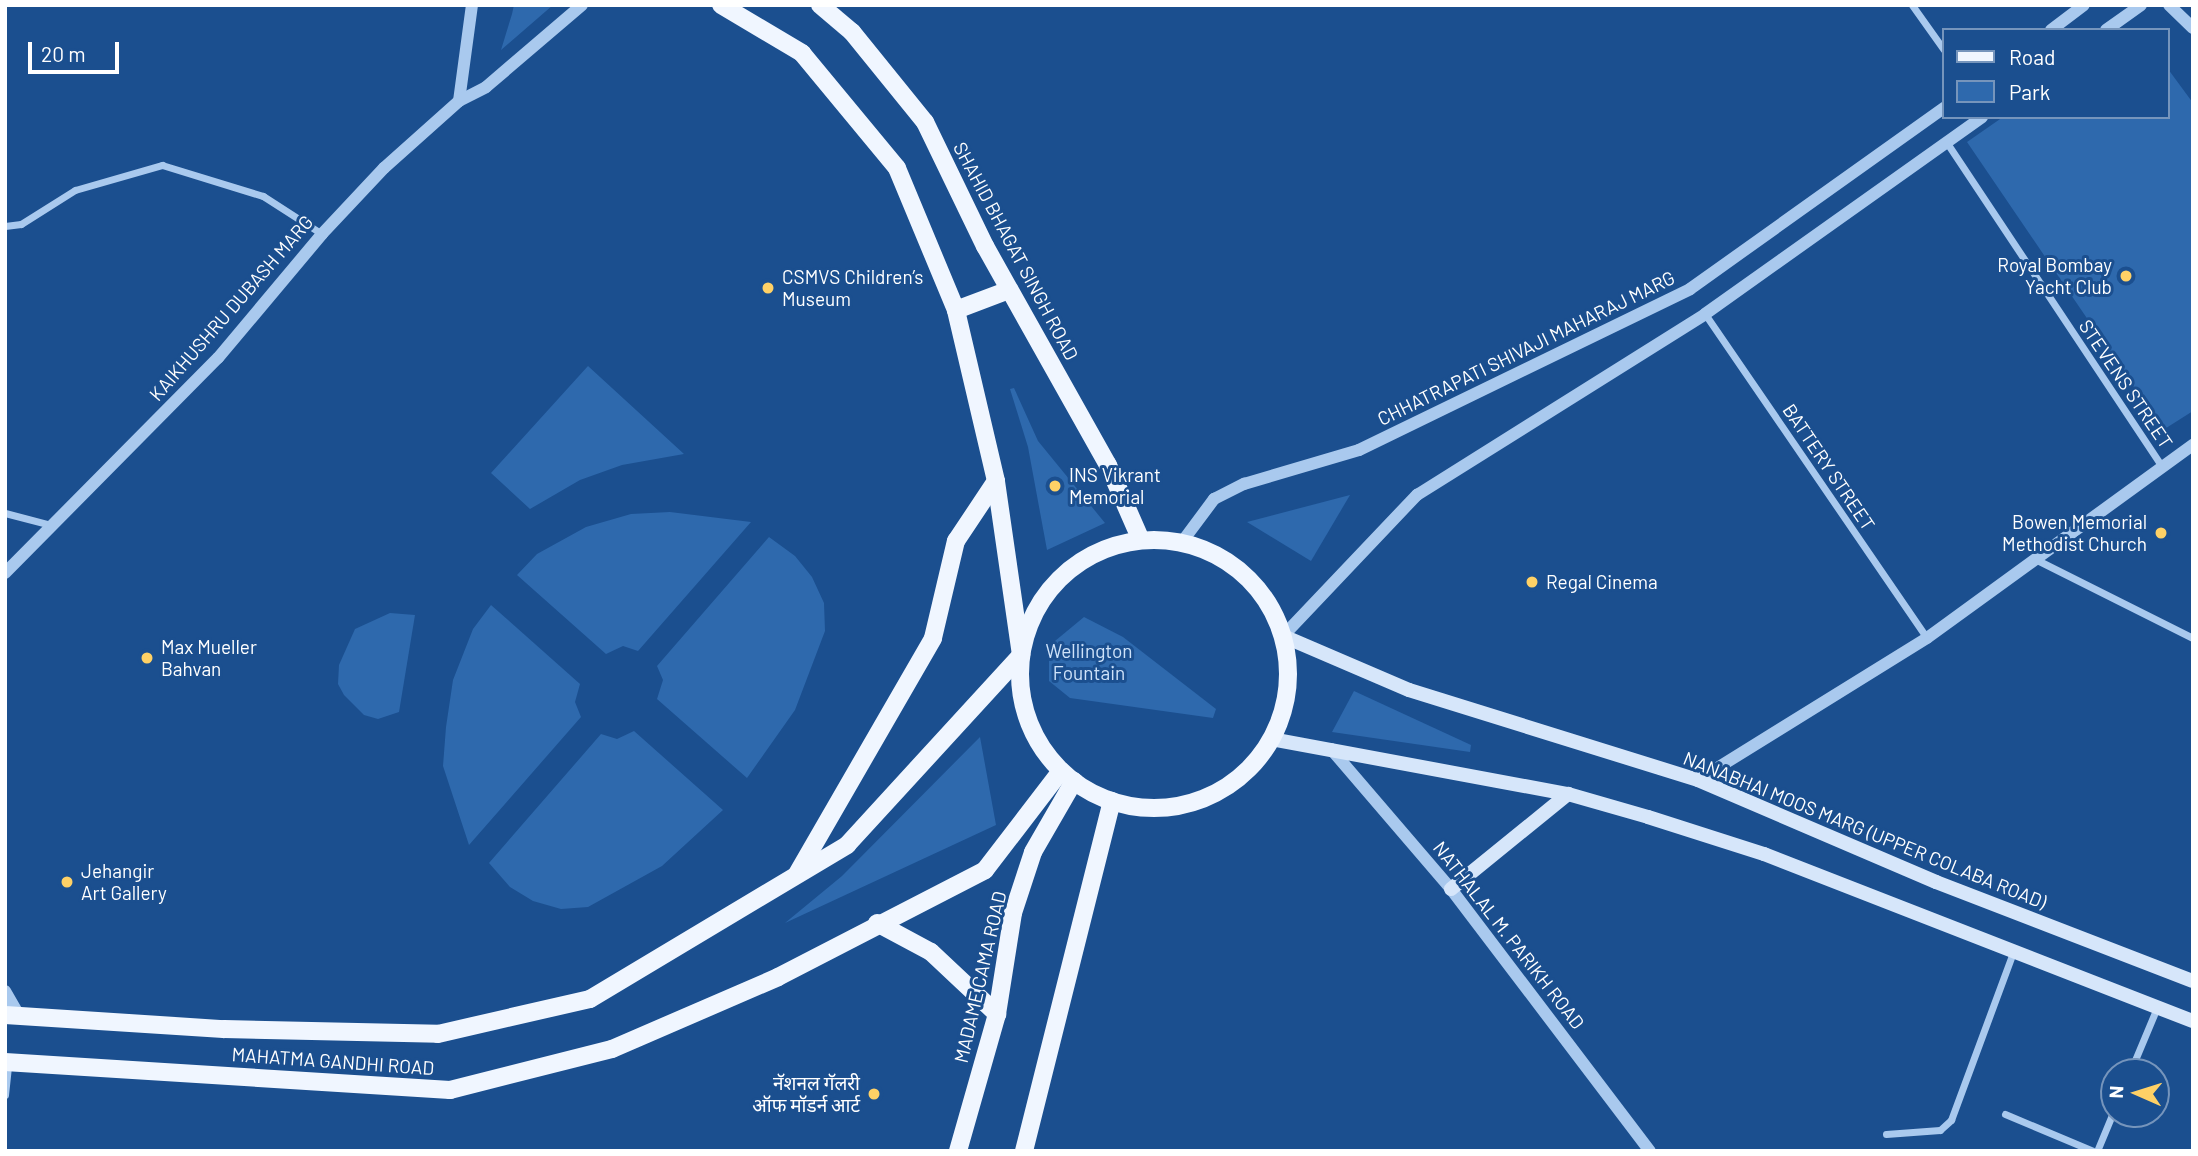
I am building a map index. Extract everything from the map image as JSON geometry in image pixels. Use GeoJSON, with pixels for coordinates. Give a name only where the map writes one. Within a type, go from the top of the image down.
{"type":"FeatureCollection","features":[{"type":"Feature","properties":{"kind":"main road"},"geometry":{"type":"LineString","coordinates":[[12,1015],[238,1030],[438,1034],[590,999],[847,845],[1021,655],[1035,611],[1063,573],[1102,549],[1141,540],[1182,542],[1235,565],[1267,599],[1283,636],[1288,689],[1271,739],[1251,768],[1217,794],[1178,807],[1136,808],[1112,801],[1068,776],[1035,737],[1022,698],[1021,655],[996,481],[957,310],[897,168],[802,53],[721,5]]}},
{"type":"Feature","properties":{"kind":"main road","name":"SHAHID BHAGAT SINGH ROAD"},"geometry":{"type":"LineString","coordinates":[[820,5],[852,32],[925,122],[1009,290],[1108,464],[1141,540]]}},
{"type":"Feature","properties":{"kind":"main road"},"geometry":{"type":"LineString","coordinates":[[957,310],[1009,290]]}},
{"type":"Feature","properties":{"kind":"main road"},"geometry":{"type":"LineString","coordinates":[[797,874],[933,638],[956,541],[996,481]]}},
{"type":"Feature","properties":{"kind":"main road","name":"NANABHAI MOOS MARG (UPPER COLABA ROAD)"},"geometry":{"type":"LineString","coordinates":[[1283,636],[1409,690],[1698,780],[1936,883],[2193,981]]}},
{"type":"Feature","properties":{"kind":"main road"},"geometry":{"type":"LineString","coordinates":[[1271,739],[1568,794],[1764,854],[2158,1005],[2193,1021]]}},
{"type":"Feature","properties":{"kind":"main road","name":"MAHATMA GANDHI ROAD"},"geometry":{"type":"LineString","coordinates":[[7,1062],[450,1090],[612,1049],[778,977],[877,923],[985,870],[1068,776]]}},
{"type":"Feature","properties":{"kind":"main road","name":"MADAME CAMA ROAD"},"geometry":{"type":"LineString","coordinates":[[958,1151],[997,1014],[1013,913],[1033,852],[1068,776]]}},
{"type":"Feature","properties":{"kind":"main road"},"geometry":{"type":"LineString","coordinates":[[1451,889],[1568,794]]}},
{"type":"Feature","properties":{"kind":"main road"},"geometry":{"type":"LineString","coordinates":[[1024,1151],[1112,801]]}},
{"type":"Feature","properties":{"kind":"main road"},"geometry":{"type":"LineString","coordinates":[[877,923],[931,952],[997,1014]]}},
{"type":"Feature","properties":{"kind":"street"},"geometry":{"type":"LineString","coordinates":[[459,101],[472,5]]}},
{"type":"Feature","properties":{"kind":"street","name":"KAIKHUSHRU DUBASH MARG"},"geometry":{"type":"LineString","coordinates":[[5,573],[55,526],[218,358],[322,234],[384,168],[459,101],[486,87],[582,5]]}},
{"type":"Feature","properties":{"kind":"street"},"geometry":{"type":"LineString","coordinates":[[1912,5],[1942,47]]}},
{"type":"Feature","properties":{"kind":"street"},"geometry":{"type":"LineString","coordinates":[[2054,28],[2084,5]]}},
{"type":"Feature","properties":{"kind":"street"},"geometry":{"type":"LineString","coordinates":[[2109,28],[2141,5]]}},
{"type":"Feature","properties":{"kind":"street"},"geometry":{"type":"LineString","coordinates":[[2169,5],[2193,28]]}},
{"type":"Feature","properties":{"kind":"street","name":"CHHATRAPATI SHIVAJI MAHARAJ MARG"},"geometry":{"type":"LineString","coordinates":[[1182,542],[1214,499],[1244,484],[1359,450],[1689,289],[1942,109]]}},
{"type":"Feature","properties":{"kind":"street"},"geometry":{"type":"LineString","coordinates":[[1283,636],[1417,495],[1705,314],[1979,119]]}},
{"type":"Feature","properties":{"kind":"street","name":"STEVENS STREET"},"geometry":{"type":"LineString","coordinates":[[1947,143],[2162,467]]}},
{"type":"Feature","properties":{"kind":"street"},"geometry":{"type":"LineString","coordinates":[[5,226],[21,224],[75,190],[162,165],[263,196],[322,234]]}},
{"type":"Feature","properties":{"kind":"street","name":"BATTERY STREET"},"geometry":{"type":"LineString","coordinates":[[1705,314],[1927,638]]}},
{"type":"Feature","properties":{"kind":"street"},"geometry":{"type":"LineString","coordinates":[[1698,780],[1927,638],[2193,445]]}},
{"type":"Feature","properties":{"kind":"street"},"geometry":{"type":"LineString","coordinates":[[5,513],[55,526]]}},
{"type":"Feature","properties":{"kind":"street"},"geometry":{"type":"LineString","coordinates":[[2034,559],[2193,638]]}},
{"type":"Feature","properties":{"kind":"street","name":"NATHALAL M. PARIKH ROAD"},"geometry":{"type":"LineString","coordinates":[[1331,749],[1451,889],[1650,1151]]}},
{"type":"Feature","properties":{"kind":"street"},"geometry":{"type":"LineString","coordinates":[[1886,1134],[1940,1130],[1951,1120],[2013,951]]}},
{"type":"Feature","properties":{"kind":"street"},"geometry":{"type":"LineString","coordinates":[[5,991],[12,1015]]}},
{"type":"Feature","properties":{"kind":"street"},"geometry":{"type":"LineString","coordinates":[[2136,1058],[2158,1005]]}},
{"type":"Feature","properties":{"kind":"street"},"geometry":{"type":"LineString","coordinates":[[5,1095],[7,1062]]}},
{"type":"Feature","properties":{"kind":"street"},"geometry":{"type":"LineString","coordinates":[[2006,1114],[2095,1151],[2106,1128]]}},
{"type":"Feature","properties":{"kind":"green space"},"geometry":{"type":"Polygon","coordinates":[[[514,5],[553,5],[501,50],[512,14],[514,5]]]}},
{"type":"Feature","properties":{"kind":"green space","name":"Royal Bombay Yacht Club"},"geometry":{"type":"Polygon","coordinates":[[[2170,72],[2193,103],[2193,411],[2163,430],[1967,142],[2000,119],[2170,119],[2170,72]]]}},
{"type":"Feature","properties":{"kind":"green space"},"geometry":{"type":"Polygon","coordinates":[[[588,366],[684,454],[622,465],[580,480],[530,509],[491,473],[588,366]]]}},
{"type":"Feature","properties":{"kind":"green space"},"geometry":{"type":"Polygon","coordinates":[[[1014,388],[1038,441],[1105,523],[1047,550],[1028,447],[1010,389],[1014,388]]]}},
{"type":"Feature","properties":{"kind":"green space"},"geometry":{"type":"Polygon","coordinates":[[[1350,495],[1311,561],[1247,522],[1350,495]]]}},
{"type":"Feature","properties":{"kind":"green space"},"geometry":{"type":"Polygon","coordinates":[[[670,512],[751,522],[638,651],[623,646],[606,654],[517,575],[537,554],[586,527],[631,514],[670,512]]]}},
{"type":"Feature","properties":{"kind":"green space"},"geometry":{"type":"Polygon","coordinates":[[[769,537],[795,556],[812,577],[824,603],[825,631],[795,710],[747,778],[657,699],[663,680],[657,666],[769,537]]]}},
{"type":"Feature","properties":{"kind":"green space"},"geometry":{"type":"Polygon","coordinates":[[[491,605],[580,684],[575,702],[581,717],[469,845],[443,766],[446,727],[453,680],[473,629],[491,605]]]}},
{"type":"Feature","properties":{"kind":"green space"},"geometry":{"type":"Polygon","coordinates":[[[390,613],[415,615],[399,712],[378,719],[364,715],[344,695],[338,684],[339,665],[355,629],[390,613]]]}},
{"type":"Feature","properties":{"kind":"green space","name":"Wellington Fountain"},"geometry":{"type":"Polygon","coordinates":[[[1084,617],[1123,637],[1216,709],[1213,718],[1070,698],[1049,681],[1049,659],[1055,641],[1084,617]]]}},
{"type":"Feature","properties":{"kind":"green space"},"geometry":{"type":"Polygon","coordinates":[[[1354,691],[1471,745],[1470,752],[1332,732],[1354,691]]]}},
{"type":"Feature","properties":{"kind":"green space"},"geometry":{"type":"Polygon","coordinates":[[[634,731],[723,810],[662,866],[588,907],[561,909],[533,901],[510,887],[489,863],[601,734],[617,739],[634,731]]]}},
{"type":"Feature","properties":{"kind":"green space"},"geometry":{"type":"Polygon","coordinates":[[[980,737],[996,825],[785,923],[842,876],[980,737]]]}},
{"type":"Feature","properties":{"kind":"place","name":"Royal Bombay Yacht Club"},"geometry":{"type":"Point","coordinates":[2126,276]}},
{"type":"Feature","properties":{"kind":"place","name":"CSMVS Children’s Museum"},"geometry":{"type":"Point","coordinates":[768,288]}},
{"type":"Feature","properties":{"kind":"place","name":"INS Vikrant Memorial"},"geometry":{"type":"Point","coordinates":[1055,486]}},
{"type":"Feature","properties":{"kind":"place","name":"Bowen Memorial Methodist Church"},"geometry":{"type":"Point","coordinates":[2161,533]}},
{"type":"Feature","properties":{"kind":"place","name":"Regal Cinema"},"geometry":{"type":"Point","coordinates":[1532,582]}},
{"type":"Feature","properties":{"kind":"place","name":"Max Mueller Bahvan"},"geometry":{"type":"Point","coordinates":[147,658]}},
{"type":"Feature","properties":{"kind":"place","name":"Jehangir Art Gallery"},"geometry":{"type":"Point","coordinates":[67,882]}},
{"type":"Feature","properties":{"kind":"place","name":"नॅशनल गॅलरी ऑफ मॉडर्न आर्ट"},"geometry":{"type":"Point","coordinates":[874,1094]}}]}
